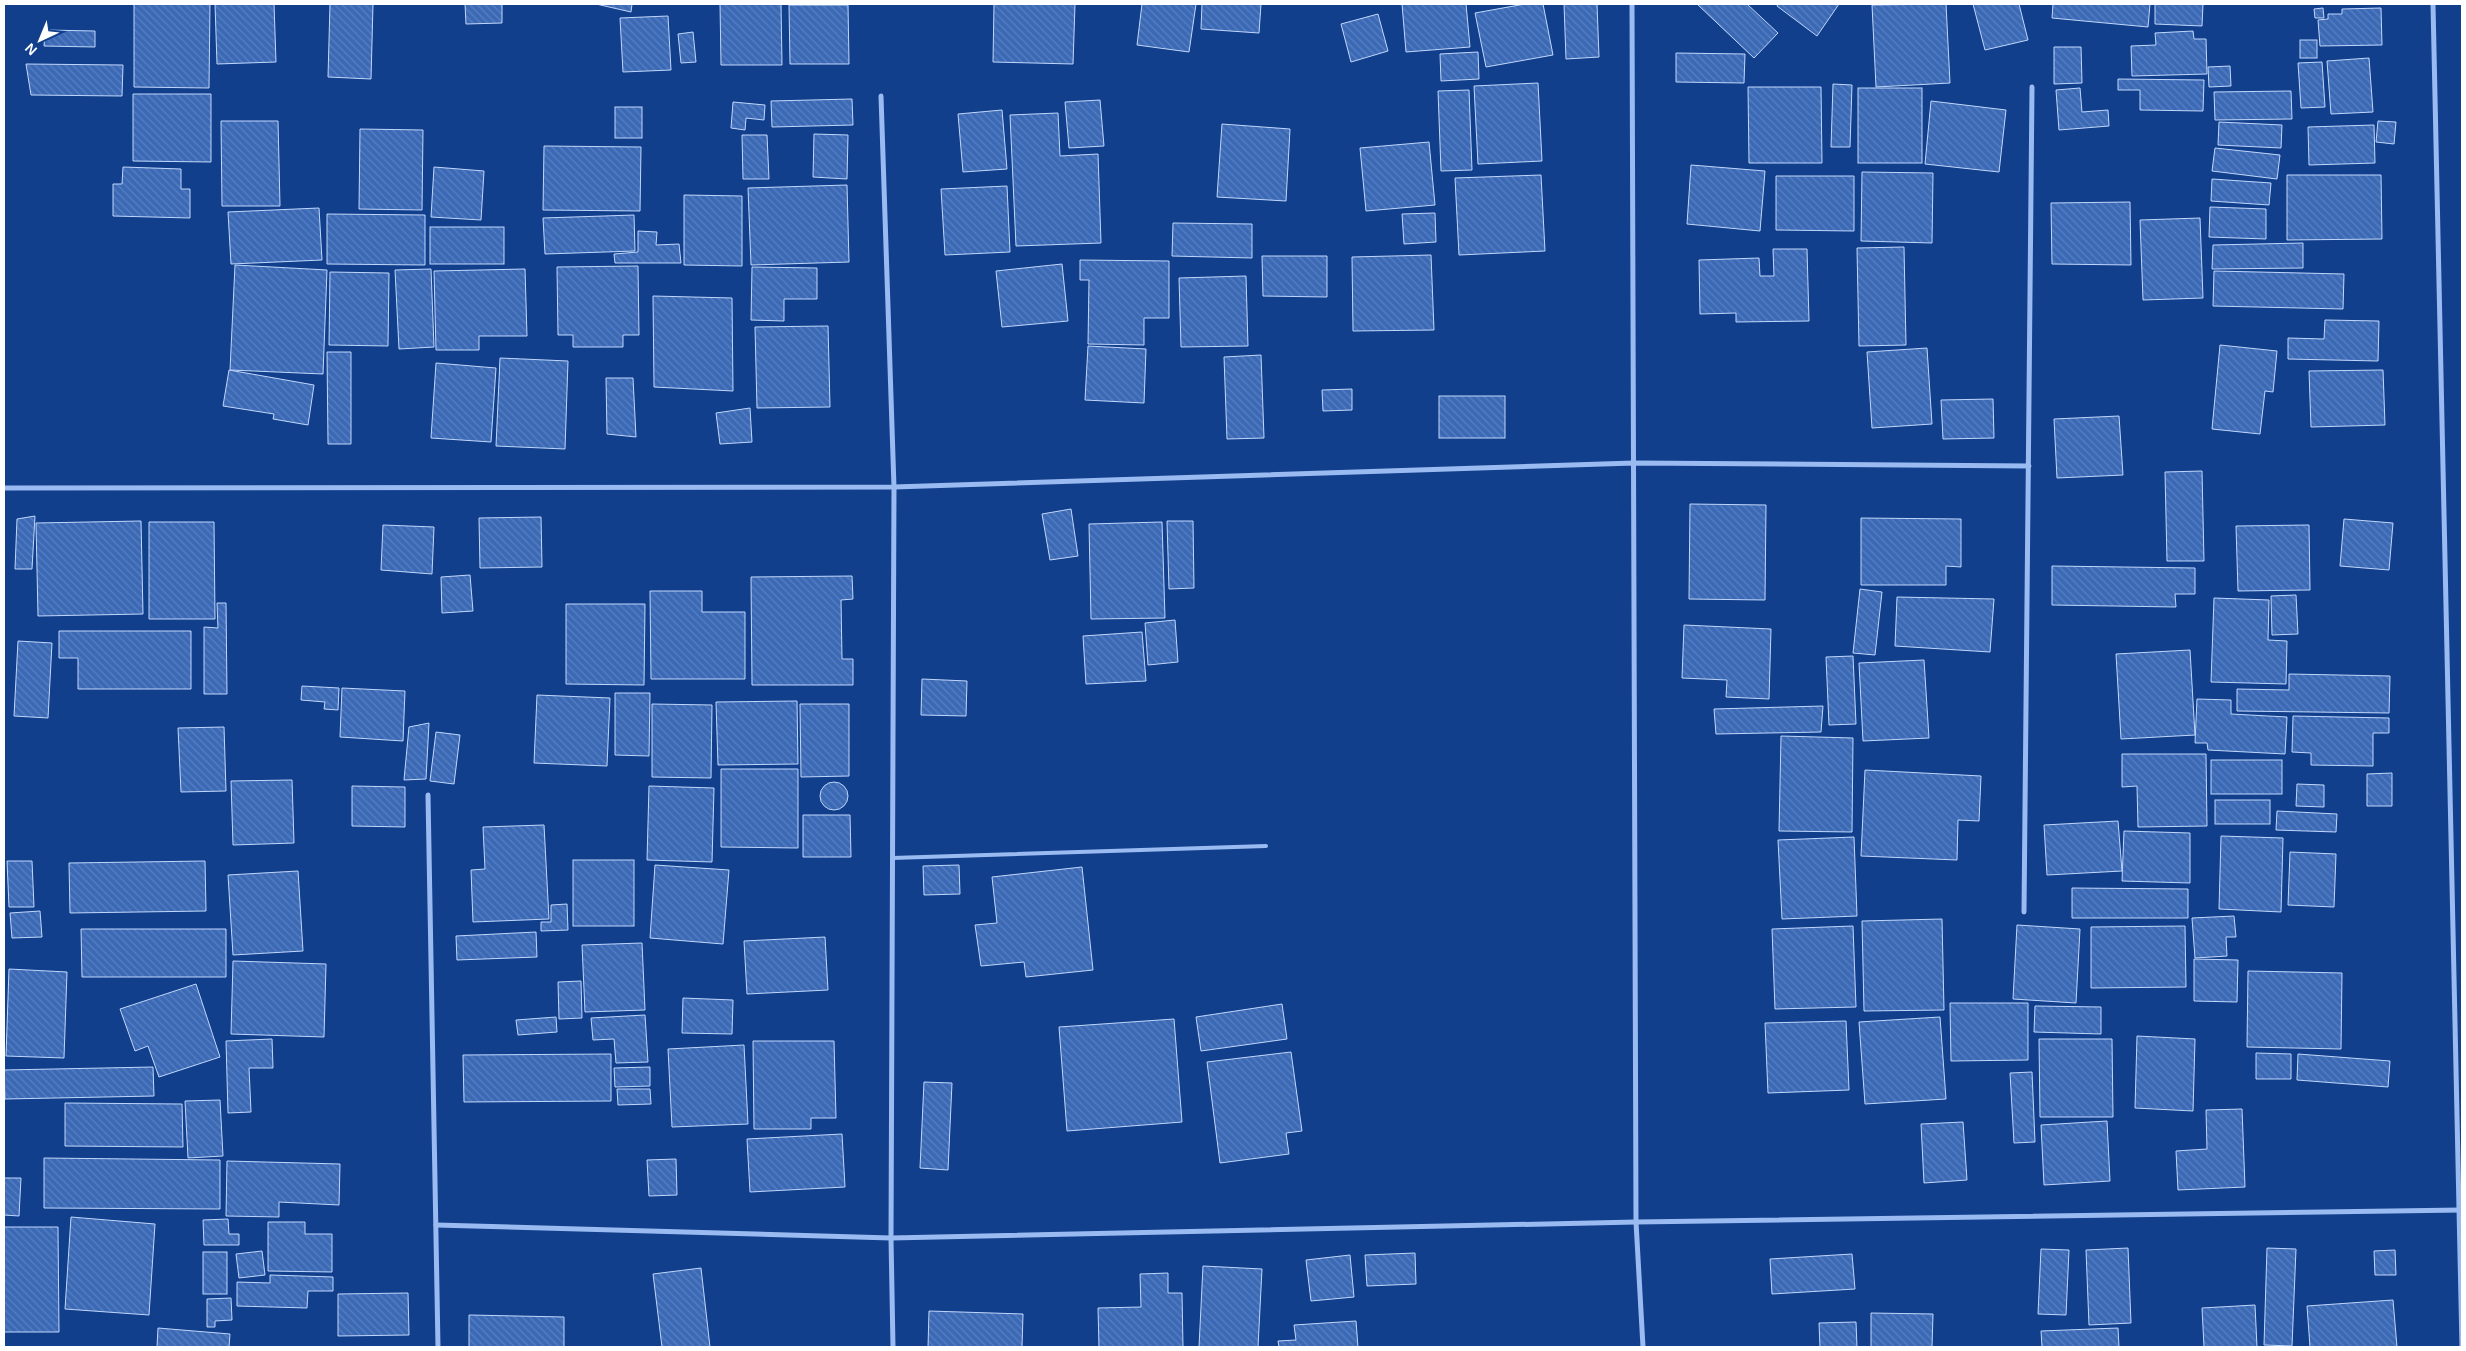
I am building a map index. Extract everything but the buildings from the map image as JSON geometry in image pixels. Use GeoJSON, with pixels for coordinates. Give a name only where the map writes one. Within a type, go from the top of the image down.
{"type":"FeatureCollection","features":[{"type":"Feature","properties":{"kind":"street"},"geometry":{"type":"LineString","coordinates":[[1632,4],[1636,1222],[1643,1347]]}},
{"type":"Feature","properties":{"kind":"street"},"geometry":{"type":"LineString","coordinates":[[2433,4],[2461,1210],[2462,1347]]}},
{"type":"Feature","properties":{"kind":"street"},"geometry":{"type":"LineString","coordinates":[[2024,912],[2032,87]]}},
{"type":"Feature","properties":{"kind":"street"},"geometry":{"type":"LineString","coordinates":[[881,96],[894,488],[892,858],[893,1347]]}},
{"type":"Feature","properties":{"kind":"street"},"geometry":{"type":"LineString","coordinates":[[4,488],[894,488],[1634,464],[2029,466]]}},
{"type":"Feature","properties":{"kind":"street"},"geometry":{"type":"LineString","coordinates":[[428,795],[438,1347]]}},
{"type":"Feature","properties":{"kind":"street"},"geometry":{"type":"LineString","coordinates":[[436,1225],[892,1238],[1636,1222],[2461,1210]]}},
{"type":"Feature","properties":{"kind":"lane"},"geometry":{"type":"LineString","coordinates":[[892,858],[1266,846]]}}]}
